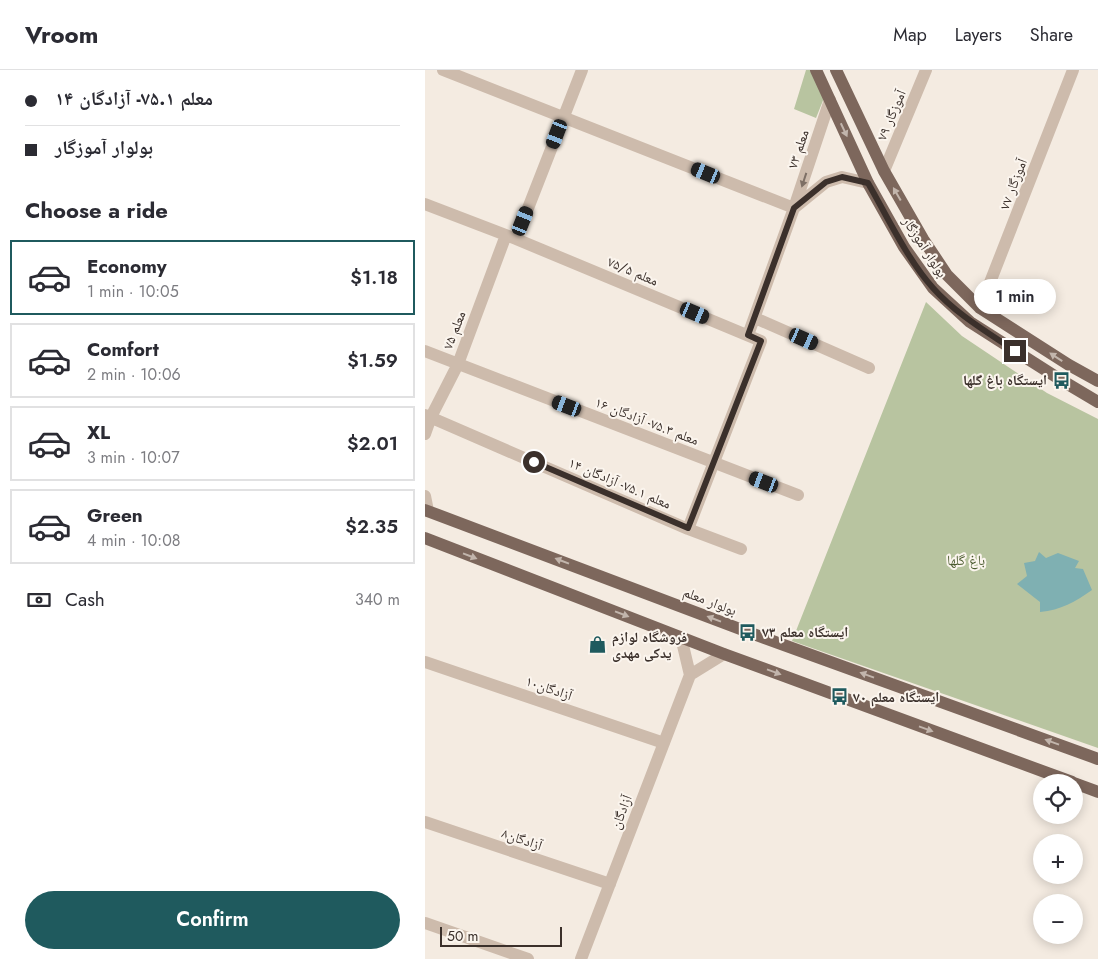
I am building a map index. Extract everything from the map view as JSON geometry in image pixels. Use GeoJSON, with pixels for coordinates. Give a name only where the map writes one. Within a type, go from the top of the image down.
{"type":"FeatureCollection","features":[{"type":"Feature","properties":{"kind":"main road","name":"بولوار آموزگار"},"geometry":{"type":"LineString","coordinates":[[816,70],[868,183],[904,247],[933,288],[970,322],[1098,402]]}},
{"type":"Feature","properties":{"kind":"main road","name":"بولوار آموزگار"},"geometry":{"type":"LineString","coordinates":[[836,70],[883,172],[947,275],[980,308],[1069,365],[1098,381]]}},
{"type":"Feature","properties":{"kind":"main road","name":"بولوار معلم"},"geometry":{"type":"LineString","coordinates":[[427,510],[748,632],[1098,759]]}},
{"type":"Feature","properties":{"kind":"main road"},"geometry":{"type":"LineString","coordinates":[[425,538],[724,654],[1049,774]]}},
{"type":"Feature","properties":{"kind":"main road"},"geometry":{"type":"LineString","coordinates":[[1083,787],[1098,792]]}},
{"type":"Feature","properties":{"kind":"street"},"geometry":{"type":"LineString","coordinates":[[443,70],[794,208],[826,182],[842,177],[868,183]]}},
{"type":"Feature","properties":{"kind":"street","name":"معلم ۷۵"},"geometry":{"type":"LineString","coordinates":[[425,434],[428,416],[457,364],[564,117],[582,70]]}},
{"type":"Feature","properties":{"kind":"street","name":"۷۹ آموزگار"},"geometry":{"type":"LineString","coordinates":[[883,172],[926,70]]}},
{"type":"Feature","properties":{"kind":"street","name":"۷۷ آموزگار"},"geometry":{"type":"LineString","coordinates":[[980,308],[1073,70]]}},
{"type":"Feature","properties":{"kind":"street","name":"معلم ۷۳"},"geometry":{"type":"LineString","coordinates":[[748,335],[794,208],[829,100]]}},
{"type":"Feature","properties":{"kind":"street","name":"معلم ۷۵/۵"},"geometry":{"type":"LineString","coordinates":[[425,204],[511,237],[748,335]]}},
{"type":"Feature","properties":{"kind":"street"},"geometry":{"type":"LineString","coordinates":[[755,318],[869,368]]}},
{"type":"Feature","properties":{"kind":"street"},"geometry":{"type":"LineString","coordinates":[[688,528],[761,341],[748,335]]}},
{"type":"Feature","properties":{"kind":"street","name":"معلم ۷۵.۳- آزادگان ۱۶"},"geometry":{"type":"LineString","coordinates":[[425,351],[798,495]]}},
{"type":"Feature","properties":{"kind":"street","name":"معلم ۷۵.۱- آزادگان ۱۴"},"geometry":{"type":"LineString","coordinates":[[428,416],[741,549]]}},
{"type":"Feature","properties":{"kind":"street"},"geometry":{"type":"LineString","coordinates":[[425,496],[427,510]]}},
{"type":"Feature","properties":{"kind":"street"},"geometry":{"type":"LineString","coordinates":[[681,637],[690,676],[724,654]]}},
{"type":"Feature","properties":{"kind":"street","name":"آزادگان۱۰"},"geometry":{"type":"LineString","coordinates":[[425,662],[664,743]]}},
{"type":"Feature","properties":{"kind":"street","name":"آزادگان"},"geometry":{"type":"LineString","coordinates":[[581,959],[690,676]]}},
{"type":"Feature","properties":{"kind":"street","name":"آزادگان۸"},"geometry":{"type":"LineString","coordinates":[[425,822],[610,884]]}},
{"type":"Feature","properties":{"kind":"street"},"geometry":{"type":"LineString","coordinates":[[425,923],[528,959]]}},
{"type":"Feature","properties":{"kind":"green space"},"geometry":{"type":"Polygon","coordinates":[[[806,70],[812,70],[824,98],[816,118],[794,109],[806,70]]]}},
{"type":"Feature","properties":{"kind":"green space","name":"باغ گلها"},"geometry":{"type":"Polygon","coordinates":[[[926,302],[962,336],[1047,393],[1098,419],[1098,748],[792,641],[926,302]]]}},
{"type":"Feature","properties":{"kind":"water"},"geometry":{"type":"Polygon","coordinates":[[[1039,552],[1046,558],[1058,553],[1079,561],[1075,568],[1083,569],[1092,590],[1067,605],[1040,612],[1040,602],[1017,584],[1027,576],[1024,563],[1035,561],[1039,552]]]}},
{"type":"Feature","properties":{"kind":"place","name":"ایستگاه باغ گلها"},"geometry":{"type":"Point","coordinates":[1061,380]}},
{"type":"Feature","properties":{"kind":"place","name":"ایستگاه معلم ۷۳"},"geometry":{"type":"Point","coordinates":[748,632]}},
{"type":"Feature","properties":{"kind":"place","name":"فروشگاه لوازم یدکی مهدی"},"geometry":{"type":"Point","coordinates":[598,645]}},
{"type":"Feature","properties":{"kind":"place","name":"ایستگاه معلم ۷۰"},"geometry":{"type":"Point","coordinates":[839,697]}},
{"type":"Feature","properties":{"kind":"route"},"geometry":{"type":"LineString","coordinates":[[534,462],[688,528],[761,341],[748,335],[794,208],[826,182],[842,177],[868,183],[904,247],[933,288],[970,322],[1015,351]]}}]}
